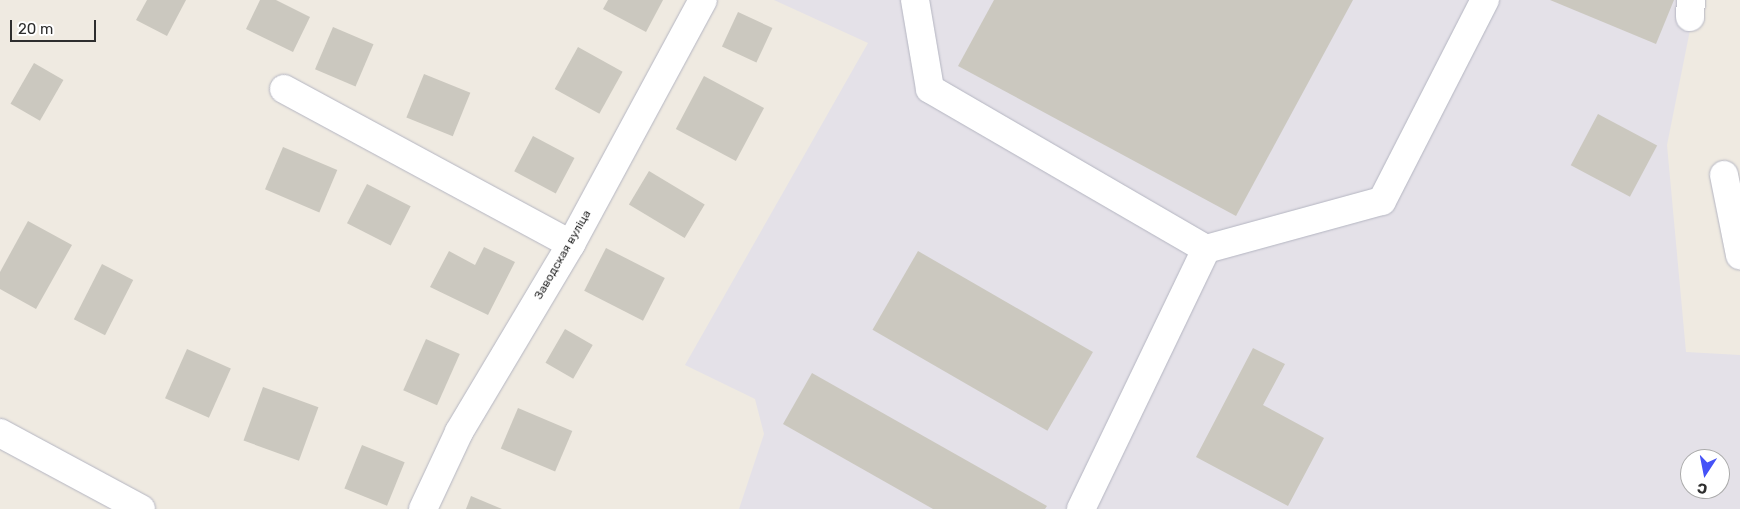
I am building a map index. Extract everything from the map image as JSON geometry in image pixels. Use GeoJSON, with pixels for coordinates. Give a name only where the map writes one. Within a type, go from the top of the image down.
{"type":"FeatureCollection","features":[{"type":"Feature","properties":{"kind":"street","name":"Заводская вуліца"},"geometry":{"type":"LineString","coordinates":[[423,509],[459,432],[571,244],[703,0]]}},
{"type":"Feature","properties":{"kind":"street"},"geometry":{"type":"LineString","coordinates":[[915,0],[930,89],[1206,249],[1382,201],[1485,0]]}},
{"type":"Feature","properties":{"kind":"street"},"geometry":{"type":"LineString","coordinates":[[284,89],[571,244]]}},
{"type":"Feature","properties":{"kind":"street"},"geometry":{"type":"LineString","coordinates":[[1724,175],[1740,255]]}},
{"type":"Feature","properties":{"kind":"street"},"geometry":{"type":"LineString","coordinates":[[1081,509],[1206,249]]}},
{"type":"Feature","properties":{"kind":"street"},"geometry":{"type":"LineString","coordinates":[[0,433],[141,509]]}},
{"type":"Feature","properties":{"kind":"shaded area"},"geometry":{"type":"Polygon","coordinates":[[[774,0],[1696,0],[1667,145],[1686,352],[1740,355],[1740,509],[739,509],[764,434],[755,399],[685,365],[868,43],[774,0]]]}},
{"type":"Feature","properties":{"kind":"building"},"geometry":{"type":"Polygon","coordinates":[[[147,0],[186,0],[167,36],[136,20],[147,0]]]}},
{"type":"Feature","properties":{"kind":"building"},"geometry":{"type":"Polygon","coordinates":[[[260,0],[276,0],[310,17],[293,52],[246,29],[260,0]]]}},
{"type":"Feature","properties":{"kind":"building"},"geometry":{"type":"Polygon","coordinates":[[[608,0],[663,0],[646,32],[603,9],[608,0]]]}},
{"type":"Feature","properties":{"kind":"building"},"geometry":{"type":"Polygon","coordinates":[[[994,0],[1353,0],[1236,216],[958,66],[994,0]]]}},
{"type":"Feature","properties":{"kind":"building"},"geometry":{"type":"Polygon","coordinates":[[[1550,0],[1674,0],[1656,44],[1550,0]]]}},
{"type":"Feature","properties":{"kind":"building"},"geometry":{"type":"Polygon","coordinates":[[[738,12],[772,28],[756,62],[722,46],[738,12]]]}},
{"type":"Feature","properties":{"kind":"building"},"geometry":{"type":"Polygon","coordinates":[[[333,27],[374,44],[356,87],[315,69],[333,27]]]}},
{"type":"Feature","properties":{"kind":"building"},"geometry":{"type":"Polygon","coordinates":[[[578,47],[623,72],[599,114],[555,89],[578,47]]]}},
{"type":"Feature","properties":{"kind":"building"},"geometry":{"type":"Polygon","coordinates":[[[34,63],[63,80],[40,121],[10,104],[34,63]]]}},
{"type":"Feature","properties":{"kind":"building"},"geometry":{"type":"Polygon","coordinates":[[[424,74],[470,93],[453,136],[406,118],[424,74]]]}},
{"type":"Feature","properties":{"kind":"building"},"geometry":{"type":"Polygon","coordinates":[[[704,76],[764,108],[736,161],[676,129],[704,76]]]}},
{"type":"Feature","properties":{"kind":"building"},"geometry":{"type":"Polygon","coordinates":[[[1598,114],[1657,145],[1630,197],[1571,165],[1598,114]]]}},
{"type":"Feature","properties":{"kind":"building"},"geometry":{"type":"Polygon","coordinates":[[[533,136],[574,158],[556,193],[514,171],[533,136]]]}},
{"type":"Feature","properties":{"kind":"building"},"geometry":{"type":"Polygon","coordinates":[[[283,147],[337,170],[319,212],[265,189],[283,147]]]}},
{"type":"Feature","properties":{"kind":"building"},"geometry":{"type":"Polygon","coordinates":[[[649,171],[705,204],[685,238],[629,204],[649,171]]]}},
{"type":"Feature","properties":{"kind":"building"},"geometry":{"type":"Polygon","coordinates":[[[367,184],[411,206],[391,245],[347,223],[367,184]]]}},
{"type":"Feature","properties":{"kind":"building"},"geometry":{"type":"Polygon","coordinates":[[[28,221],[72,245],[36,309],[0,289],[0,272],[28,221]]]}},
{"type":"Feature","properties":{"kind":"building"},"geometry":{"type":"Polygon","coordinates":[[[484,247],[515,262],[488,315],[430,287],[449,251],[475,265],[484,247]]]}},
{"type":"Feature","properties":{"kind":"building"},"geometry":{"type":"Polygon","coordinates":[[[606,248],[665,278],[643,321],[584,291],[606,248]]]}},
{"type":"Feature","properties":{"kind":"building"},"geometry":{"type":"Polygon","coordinates":[[[918,251],[1093,352],[1047,431],[872,330],[918,251]]]}},
{"type":"Feature","properties":{"kind":"building"},"geometry":{"type":"Polygon","coordinates":[[[102,264],[133,280],[105,335],[74,319],[102,264]]]}},
{"type":"Feature","properties":{"kind":"building"},"geometry":{"type":"Polygon","coordinates":[[[565,329],[593,345],[573,379],[546,363],[565,329]]]}},
{"type":"Feature","properties":{"kind":"building"},"geometry":{"type":"Polygon","coordinates":[[[426,339],[460,354],[437,405],[403,390],[426,339]]]}},
{"type":"Feature","properties":{"kind":"building"},"geometry":{"type":"Polygon","coordinates":[[[1253,348],[1285,364],[1263,405],[1324,438],[1288,506],[1196,457],[1253,348]]]}},
{"type":"Feature","properties":{"kind":"building"},"geometry":{"type":"Polygon","coordinates":[[[187,349],[231,369],[209,418],[165,398],[187,349]]]}},
{"type":"Feature","properties":{"kind":"building"},"geometry":{"type":"Polygon","coordinates":[[[812,373],[1047,506],[1045,509],[933,509],[783,424],[812,373]]]}},
{"type":"Feature","properties":{"kind":"building"},"geometry":{"type":"Polygon","coordinates":[[[263,387],[318,407],[299,461],[244,441],[263,387]]]}},
{"type":"Feature","properties":{"kind":"building"},"geometry":{"type":"Polygon","coordinates":[[[518,408],[572,431],[555,472],[501,449],[518,408]]]}},
{"type":"Feature","properties":{"kind":"building"},"geometry":{"type":"Polygon","coordinates":[[[362,445],[405,462],[387,506],[344,489],[362,445]]]}},
{"type":"Feature","properties":{"kind":"building"},"geometry":{"type":"Polygon","coordinates":[[[471,496],[502,509],[466,509],[471,496]]]}}]}
